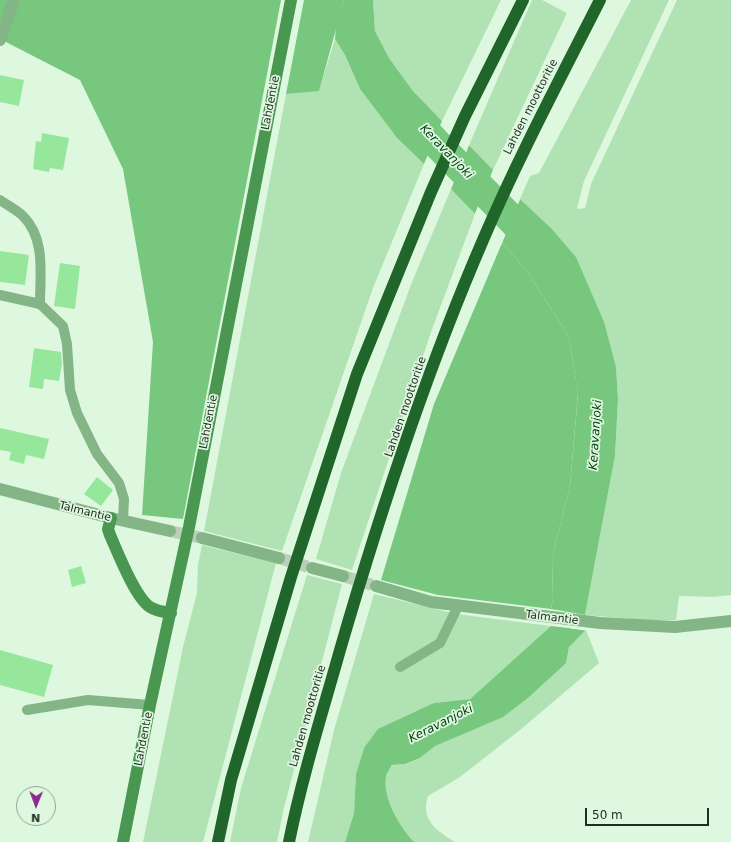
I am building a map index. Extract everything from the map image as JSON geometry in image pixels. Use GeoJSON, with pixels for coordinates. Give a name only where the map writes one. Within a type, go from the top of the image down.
{"type":"FeatureCollection","features":[{"type":"Feature","properties":{"kind":"highway"},"geometry":{"type":"LineString","coordinates":[[218,842],[231,780],[291,578],[357,374],[431,192],[465,116],[523,0]]}},
{"type":"Feature","properties":{"kind":"highway","name":"Lahden moottoritie"},"geometry":{"type":"LineString","coordinates":[[289,842],[298,795],[355,600],[422,396],[482,242],[516,166],[600,0]]}},
{"type":"Feature","properties":{"kind":"main road","name":"Lahdentie"},"geometry":{"type":"LineString","coordinates":[[123,842],[150,704],[189,527],[291,0]]}},
{"type":"Feature","properties":{"kind":"main road"},"geometry":{"type":"LineString","coordinates":[[111,518],[108,529],[110,536],[136,590],[148,606],[158,611],[171,613]]}},
{"type":"Feature","properties":{"kind":"street"},"geometry":{"type":"LineString","coordinates":[[0,40],[14,0]]}},
{"type":"Feature","properties":{"kind":"street","name":"Talmantie"},"geometry":{"type":"LineString","coordinates":[[0,489],[123,521],[170,531]]}},
{"type":"Feature","properties":{"kind":"street"},"geometry":{"type":"LineString","coordinates":[[202,538],[279,558]]}},
{"type":"Feature","properties":{"kind":"street"},"geometry":{"type":"LineString","coordinates":[[312,568],[343,576]]}},
{"type":"Feature","properties":{"kind":"street","name":"Talmantie"},"geometry":{"type":"LineString","coordinates":[[376,586],[431,602],[600,623],[675,627],[731,621]]}},
{"type":"Feature","properties":{"kind":"lane"},"geometry":{"type":"LineString","coordinates":[[0,200],[23,216],[36,235],[41,254],[40,304]]}},
{"type":"Feature","properties":{"kind":"lane"},"geometry":{"type":"LineString","coordinates":[[0,295],[40,304],[63,326],[67,344],[70,390],[77,413],[97,454],[118,483],[124,498],[123,521]]}},
{"type":"Feature","properties":{"kind":"lane"},"geometry":{"type":"LineString","coordinates":[[400,667],[440,644],[458,606]]}},
{"type":"Feature","properties":{"kind":"lane"},"geometry":{"type":"LineString","coordinates":[[27,710],[88,700],[150,704]]}},
{"type":"Feature","properties":{"kind":"shaded area"},"geometry":{"type":"Polygon","coordinates":[[[0,0],[9,0],[0,27],[0,0]]]}},
{"type":"Feature","properties":{"kind":"shaded area"},"geometry":{"type":"Polygon","coordinates":[[[18,0],[281,0],[183,519],[142,515],[153,342],[123,169],[80,80],[0,39],[18,0]]]}},
{"type":"Feature","properties":{"kind":"shaded area"},"geometry":{"type":"Polygon","coordinates":[[[304,0],[344,0],[319,91],[286,94],[304,0]]]}},
{"type":"Feature","properties":{"kind":"shaded area"},"geometry":{"type":"Polygon","coordinates":[[[373,0],[501,0],[442,121],[413,91],[389,58],[375,31],[373,0]]]}},
{"type":"Feature","properties":{"kind":"shaded area"},"geometry":{"type":"Polygon","coordinates":[[[532,0],[542,0],[567,13],[493,170],[469,145],[532,0]]]}},
{"type":"Feature","properties":{"kind":"shaded area"},"geometry":{"type":"Polygon","coordinates":[[[631,0],[669,0],[584,181],[577,209],[585,208],[591,184],[677,0],[731,0],[731,595],[713,597],[679,596],[676,620],[644,620],[585,615],[615,456],[618,399],[616,367],[576,257],[552,229],[520,199],[530,176],[539,173],[631,0]]]}},
{"type":"Feature","properties":{"kind":"shaded area"},"geometry":{"type":"Polygon","coordinates":[[[335,39],[345,55],[360,89],[397,138],[424,164],[373,288],[282,551],[204,531],[286,94],[319,90],[335,39]]]}},
{"type":"Feature","properties":{"kind":"shaded area"},"geometry":{"type":"Polygon","coordinates":[[[451,189],[475,214],[431,332],[352,570],[316,559],[341,473],[412,282],[451,189]]]}},
{"type":"Feature","properties":{"kind":"shaded area"},"geometry":{"type":"Polygon","coordinates":[[[502,243],[527,271],[569,337],[578,393],[570,486],[552,558],[553,598],[551,609],[438,595],[381,580],[434,404],[502,243]]]}},
{"type":"Feature","properties":{"kind":"shaded area"},"geometry":{"type":"Polygon","coordinates":[[[202,545],[276,563],[203,842],[143,842],[183,647],[197,593],[198,565],[202,545]]]}},
{"type":"Feature","properties":{"kind":"shaded area"},"geometry":{"type":"Polygon","coordinates":[[[307,575],[342,584],[284,808],[277,842],[230,842],[241,788],[307,575]]]}},
{"type":"Feature","properties":{"kind":"shaded area"},"geometry":{"type":"Polygon","coordinates":[[[374,594],[456,614],[551,626],[470,699],[434,703],[364,748],[356,774],[354,813],[345,842],[308,842],[334,730],[374,594]]]}},
{"type":"Feature","properties":{"kind":"shaded area"},"geometry":{"type":"Polygon","coordinates":[[[586,630],[599,663],[520,730],[460,777],[428,796],[426,812],[428,818],[436,829],[455,842],[414,842],[398,820],[386,793],[386,775],[391,767],[393,765],[405,764],[420,758],[434,746],[466,732],[566,663],[569,647],[586,630]]]}},
{"type":"Feature","properties":{"kind":"water"},"geometry":{"type":"Polygon","coordinates":[[[344,0],[373,0],[375,31],[389,58],[413,91],[442,121],[424,164],[397,138],[360,89],[345,55],[335,39],[336,25],[344,0]]]}},
{"type":"Feature","properties":{"kind":"water"},"geometry":{"type":"Polygon","coordinates":[[[469,145],[493,170],[475,214],[451,189],[469,145]]]}},
{"type":"Feature","properties":{"kind":"water"},"geometry":{"type":"Polygon","coordinates":[[[520,199],[552,229],[576,257],[604,322],[616,367],[618,399],[615,456],[585,615],[551,609],[553,598],[552,558],[570,486],[578,394],[569,337],[527,271],[502,243],[520,199]]]}},
{"type":"Feature","properties":{"kind":"water"},"geometry":{"type":"Polygon","coordinates":[[[551,626],[586,630],[569,647],[566,663],[529,697],[503,717],[435,746],[420,758],[405,764],[392,765],[387,773],[385,785],[389,803],[403,828],[414,842],[345,842],[354,813],[356,774],[364,748],[378,729],[434,703],[470,699],[551,626]]]}},
{"type":"Feature","properties":{"kind":"pier"},"geometry":{"type":"Polygon","coordinates":[[[443,119],[444,122],[426,165],[424,166],[443,119]]]}},
{"type":"Feature","properties":{"kind":"pier"},"geometry":{"type":"Polygon","coordinates":[[[470,143],[450,191],[449,188],[467,144],[470,143]]]}},
{"type":"Feature","properties":{"kind":"pier"},"geometry":{"type":"Polygon","coordinates":[[[494,168],[495,171],[477,215],[474,216],[494,168]]]}},
{"type":"Feature","properties":{"kind":"pier"},"geometry":{"type":"Polygon","coordinates":[[[521,197],[501,245],[500,242],[519,198],[521,197]]]}},
{"type":"Feature","properties":{"kind":"pier"},"geometry":{"type":"Polygon","coordinates":[[[552,624],[587,628],[588,631],[549,625],[552,624]]]}},
{"type":"Feature","properties":{"kind":"building"},"geometry":{"type":"Polygon","coordinates":[[[0,75],[24,80],[19,106],[0,102],[0,75]]]}},
{"type":"Feature","properties":{"kind":"building"},"geometry":{"type":"Polygon","coordinates":[[[42,133],[69,138],[63,170],[50,168],[49,172],[33,169],[36,141],[41,142],[42,133]]]}},
{"type":"Feature","properties":{"kind":"building"},"geometry":{"type":"Polygon","coordinates":[[[0,251],[29,255],[25,285],[0,282],[0,251]]]}},
{"type":"Feature","properties":{"kind":"building"},"geometry":{"type":"Polygon","coordinates":[[[60,263],[80,266],[75,309],[54,306],[60,263]]]}},
{"type":"Feature","properties":{"kind":"building"},"geometry":{"type":"Polygon","coordinates":[[[34,348],[61,352],[62,364],[59,381],[44,379],[43,389],[29,387],[34,348]]]}},
{"type":"Feature","properties":{"kind":"building"},"geometry":{"type":"Polygon","coordinates":[[[0,428],[49,439],[44,459],[26,455],[24,464],[9,460],[11,452],[0,450],[0,428]]]}},
{"type":"Feature","properties":{"kind":"building"},"geometry":{"type":"Polygon","coordinates":[[[97,477],[113,490],[101,506],[84,494],[97,477]]]}},
{"type":"Feature","properties":{"kind":"building"},"geometry":{"type":"Polygon","coordinates":[[[81,566],[86,583],[72,587],[68,570],[81,566]]]}},
{"type":"Feature","properties":{"kind":"building"},"geometry":{"type":"Polygon","coordinates":[[[0,650],[53,665],[44,697],[0,685],[0,650]]]}},
{"type":"Feature","properties":{"kind":"waterway","name":"Keravanjoki"},"geometry":{"type":"LineString","coordinates":[[407,111],[540,250]]}},
{"type":"Feature","properties":{"kind":"tunnel"},"geometry":{"type":"LineString","coordinates":[[170,531],[202,538]]}},
{"type":"Feature","properties":{"kind":"tunnel"},"geometry":{"type":"LineString","coordinates":[[279,558],[312,568]]}},
{"type":"Feature","properties":{"kind":"tunnel"},"geometry":{"type":"LineString","coordinates":[[343,576],[376,586]]}}]}
